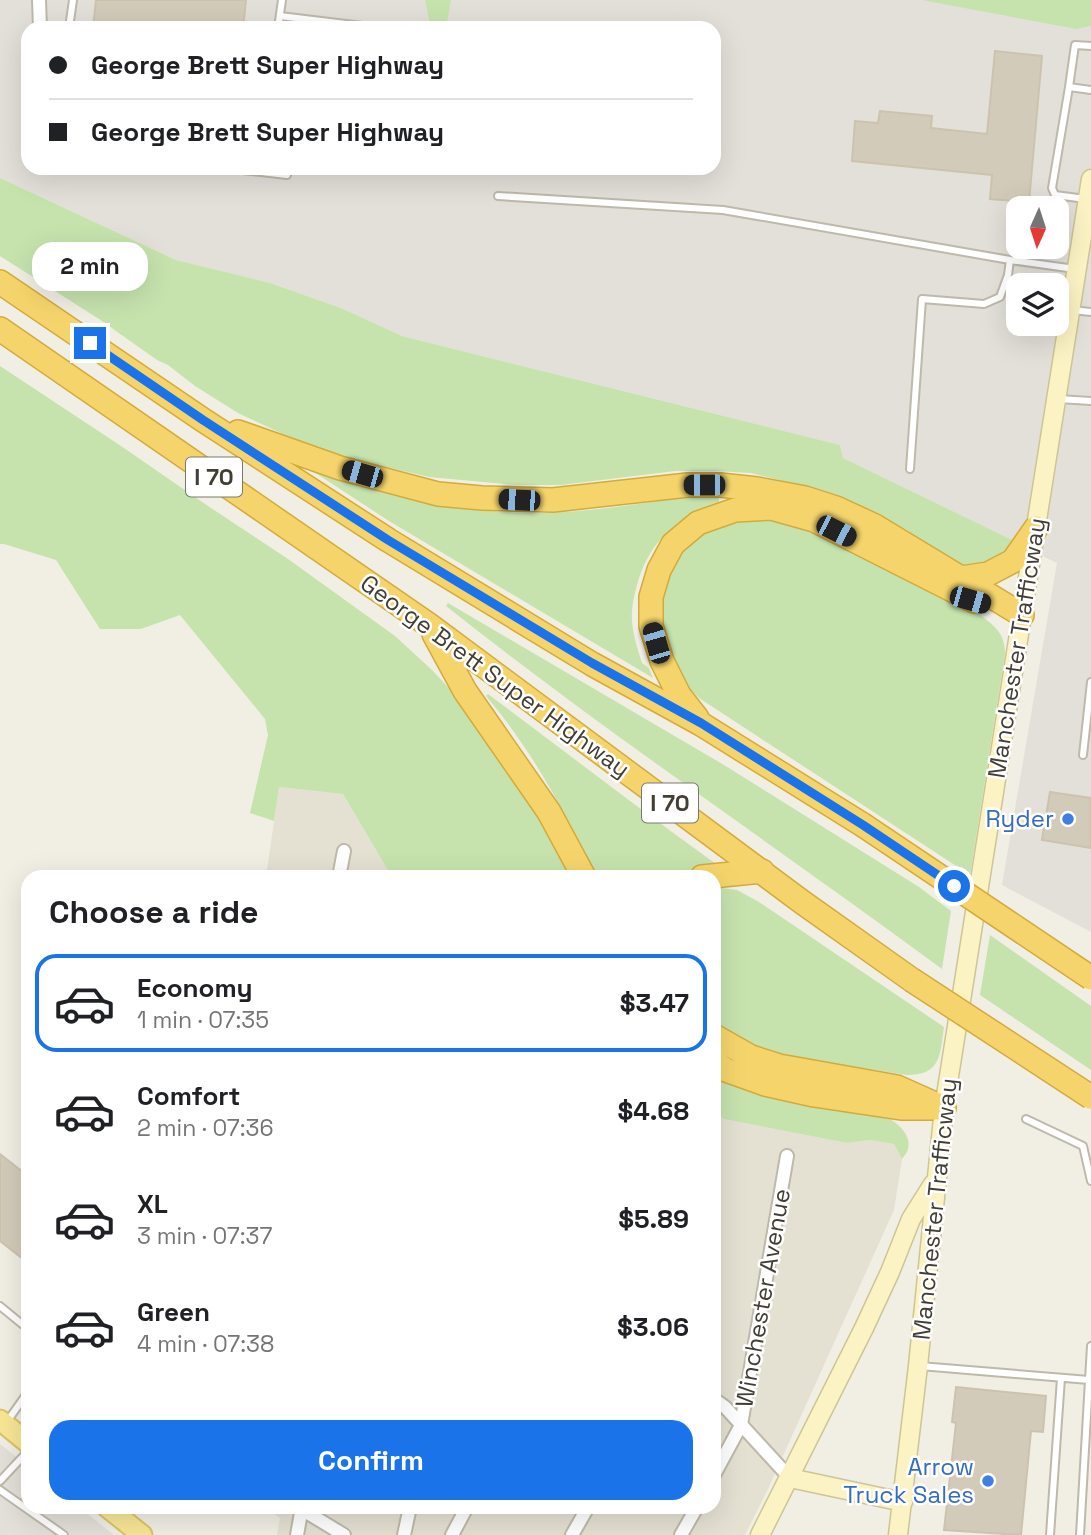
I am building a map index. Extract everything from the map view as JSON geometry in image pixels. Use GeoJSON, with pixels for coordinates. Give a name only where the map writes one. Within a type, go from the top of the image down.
{"type":"FeatureCollection","features":[{"type":"Feature","properties":{"kind":"highway","name":"George Brett Super Highway"},"geometry":{"type":"LineString","coordinates":[[0,282],[203,420],[388,540],[592,663],[701,723],[863,825],[1091,978]]}},
{"type":"Feature","properties":{"kind":"highway","name":"George Brett Super Highway"},"geometry":{"type":"LineString","coordinates":[[0,329],[429,625],[802,902],[912,979],[1091,1097]]}},
{"type":"Feature","properties":{"kind":"highway"},"geometry":{"type":"LineString","coordinates":[[203,420],[341,468],[438,494],[553,500],[688,485],[720,485],[805,498],[836,508],[875,526],[1022,615]]}},
{"type":"Feature","properties":{"kind":"highway"},"geometry":{"type":"LineString","coordinates":[[701,723],[679,695],[662,661],[651,626],[651,597],[659,570],[673,544],[698,523],[734,510],[771,508],[814,520],[970,600],[1022,615]]}},
{"type":"Feature","properties":{"kind":"highway"},"geometry":{"type":"LineString","coordinates":[[961,578],[988,574],[1013,561],[1036,528]]}},
{"type":"Feature","properties":{"kind":"highway"},"geometry":{"type":"LineString","coordinates":[[429,625],[466,691],[549,812],[580,870]]}},
{"type":"Feature","properties":{"kind":"highway"},"geometry":{"type":"LineString","coordinates":[[721,875],[762,871]]}},
{"type":"Feature","properties":{"kind":"highway"},"geometry":{"type":"LineString","coordinates":[[721,1040],[751,1057],[779,1066],[897,1087],[944,1108]]}},
{"type":"Feature","properties":{"kind":"highway"},"geometry":{"type":"LineString","coordinates":[[721,1067],[765,1084],[814,1095],[901,1108],[944,1108]]}},
{"type":"Feature","properties":{"kind":"main road","name":"Manchester Trafficway"},"geometry":{"type":"LineString","coordinates":[[898,1535],[944,1108],[1091,179]]}},
{"type":"Feature","properties":{"kind":"main road"},"geometry":{"type":"LineString","coordinates":[[760,1535],[864,1328],[911,1219],[935,1181]]}},
{"type":"Feature","properties":{"kind":"main road"},"geometry":{"type":"LineString","coordinates":[[2,1422],[21,1437]]}},
{"type":"Feature","properties":{"kind":"main road"},"geometry":{"type":"LineString","coordinates":[[790,1478],[903,1502]]}},
{"type":"Feature","properties":{"kind":"main road"},"geometry":{"type":"LineString","coordinates":[[116,1514],[142,1535]]}},
{"type":"Feature","properties":{"kind":"street"},"geometry":{"type":"LineString","coordinates":[[39,0],[40,21]]}},
{"type":"Feature","properties":{"kind":"street"},"geometry":{"type":"LineString","coordinates":[[340,870],[344,851]]}},
{"type":"Feature","properties":{"kind":"street","name":"Winchester Avenue"},"geometry":{"type":"LineString","coordinates":[[721,1462],[741,1425],[787,1156]]}},
{"type":"Feature","properties":{"kind":"street"},"geometry":{"type":"LineString","coordinates":[[721,1404],[790,1478]]}},
{"type":"Feature","properties":{"kind":"street"},"geometry":{"type":"LineString","coordinates":[[297,1535],[299,1514]]}},
{"type":"Feature","properties":{"kind":"street"},"geometry":{"type":"LineString","coordinates":[[310,1514],[344,1535]]}},
{"type":"Feature","properties":{"kind":"street"},"geometry":{"type":"LineString","coordinates":[[404,1535],[408,1514]]}},
{"type":"Feature","properties":{"kind":"street"},"geometry":{"type":"LineString","coordinates":[[452,1535],[463,1514]]}},
{"type":"Feature","properties":{"kind":"street"},"geometry":{"type":"LineString","coordinates":[[572,1535],[584,1514]]}},
{"type":"Feature","properties":{"kind":"street"},"geometry":{"type":"LineString","coordinates":[[681,1535],[693,1514]]}},
{"type":"Feature","properties":{"kind":"lane"},"geometry":{"type":"LineString","coordinates":[[70,21],[73,0]]}},
{"type":"Feature","properties":{"kind":"lane"},"geometry":{"type":"LineString","coordinates":[[279,21],[282,0]]}},
{"type":"Feature","properties":{"kind":"lane"},"geometry":{"type":"LineString","coordinates":[[279,16],[321,21]]}},
{"type":"Feature","properties":{"kind":"lane"},"geometry":{"type":"LineString","coordinates":[[1088,200],[1055,195],[1052,188],[1075,44],[1091,46]]}},
{"type":"Feature","properties":{"kind":"lane"},"geometry":{"type":"LineString","coordinates":[[1069,87],[1091,90]]}},
{"type":"Feature","properties":{"kind":"lane"},"geometry":{"type":"LineString","coordinates":[[498,195],[723,210],[845,233],[1077,270]]}},
{"type":"Feature","properties":{"kind":"lane"},"geometry":{"type":"LineString","coordinates":[[910,468],[922,299],[984,304],[1000,297],[1010,260]]}},
{"type":"Feature","properties":{"kind":"lane"},"geometry":{"type":"LineString","coordinates":[[1070,310],[1091,312]]}},
{"type":"Feature","properties":{"kind":"lane"},"geometry":{"type":"LineString","coordinates":[[1056,399],[1091,401]]}},
{"type":"Feature","properties":{"kind":"lane"},"geometry":{"type":"LineString","coordinates":[[1083,755],[1091,682]]}},
{"type":"Feature","properties":{"kind":"lane"},"geometry":{"type":"LineString","coordinates":[[1026,1119],[1083,1146],[1091,1181]]}},
{"type":"Feature","properties":{"kind":"lane"},"geometry":{"type":"LineString","coordinates":[[0,1306],[21,1323]]}},
{"type":"Feature","properties":{"kind":"lane"},"geometry":{"type":"LineString","coordinates":[[1080,1535],[1091,1346]]}},
{"type":"Feature","properties":{"kind":"lane"},"geometry":{"type":"LineString","coordinates":[[918,1366],[1089,1380]]}},
{"type":"Feature","properties":{"kind":"lane"},"geometry":{"type":"LineString","coordinates":[[1050,1535],[1061,1378]]}},
{"type":"Feature","properties":{"kind":"lane"},"geometry":{"type":"LineString","coordinates":[[2,1422],[21,1400]]}},
{"type":"Feature","properties":{"kind":"lane"},"geometry":{"type":"LineString","coordinates":[[0,1481],[21,1458]]}},
{"type":"Feature","properties":{"kind":"lane"},"geometry":{"type":"LineString","coordinates":[[0,1490],[21,1505]]}},
{"type":"Feature","properties":{"kind":"lane"},"geometry":{"type":"LineString","coordinates":[[34,1514],[64,1535]]}},
{"type":"Feature","properties":{"kind":"shaded area"},"geometry":{"type":"Polygon","coordinates":[[[0,0],[1091,0],[1091,932],[1002,885],[1057,563],[843,458],[840,445],[402,336],[341,308],[270,283],[176,260],[0,178],[0,0]]]}},
{"type":"Feature","properties":{"kind":"shaded area"},"geometry":{"type":"Polygon","coordinates":[[[279,787],[343,794],[388,870],[267,870],[279,787]]]}},
{"type":"Feature","properties":{"kind":"shaded area"},"geometry":{"type":"Polygon","coordinates":[[[721,1117],[847,1143],[870,1140],[894,1144],[902,1159],[894,1210],[745,1535],[277,1535],[280,1518],[274,1514],[721,1514],[721,1117]]]}},
{"type":"Feature","properties":{"kind":"shaded area"},"geometry":{"type":"Polygon","coordinates":[[[0,1444],[21,1460],[21,1514],[88,1514],[114,1535],[0,1535],[0,1444]]]}},
{"type":"Feature","properties":{"kind":"green space"},"geometry":{"type":"Polygon","coordinates":[[[425,0],[451,0],[447,21],[430,21],[425,0]]]}},
{"type":"Feature","properties":{"kind":"green space"},"geometry":{"type":"Polygon","coordinates":[[[922,0],[1091,0],[1091,26],[1076,29],[922,0]]]}},
{"type":"Feature","properties":{"kind":"green space"},"geometry":{"type":"Polygon","coordinates":[[[0,178],[176,260],[270,283],[341,308],[402,336],[840,445],[843,458],[1018,543],[1009,556],[976,570],[948,563],[907,530],[868,511],[783,481],[751,473],[675,471],[561,485],[516,485],[429,477],[335,455],[306,445],[238,413],[0,256],[0,178]]]}},
{"type":"Feature","properties":{"kind":"green space"},"geometry":{"type":"Polygon","coordinates":[[[0,366],[288,559],[395,636],[461,701],[542,819],[568,870],[388,870],[343,794],[279,787],[274,821],[250,813],[268,735],[265,719],[180,615],[141,629],[100,629],[56,560],[0,544],[0,366]]]}},
{"type":"Feature","properties":{"kind":"green space"},"geometry":{"type":"Polygon","coordinates":[[[311,470],[426,502],[513,513],[607,508],[668,499],[719,497],[719,502],[692,515],[670,530],[652,550],[639,578],[633,604],[633,626],[642,663],[649,668],[653,678],[389,521],[311,470]]]}},
{"type":"Feature","properties":{"kind":"green space"},"geometry":{"type":"Polygon","coordinates":[[[772,515],[823,533],[978,613],[1001,635],[1005,654],[970,875],[699,698],[679,678],[657,613],[667,568],[678,552],[699,533],[721,521],[772,515]]]}},
{"type":"Feature","properties":{"kind":"green space"},"geometry":{"type":"Polygon","coordinates":[[[448,603],[724,765],[919,887],[951,911],[942,969],[568,699],[446,606],[448,603]]]}},
{"type":"Feature","properties":{"kind":"green space"},"geometry":{"type":"Polygon","coordinates":[[[488,694],[717,866],[690,870],[594,870],[547,783],[519,738],[486,696],[488,694]]]}},
{"type":"Feature","properties":{"kind":"green space"},"geometry":{"type":"Polygon","coordinates":[[[721,888],[737,890],[759,902],[944,1027],[937,1062],[927,1071],[907,1075],[800,1058],[755,1045],[721,1027],[721,888]]]}},
{"type":"Feature","properties":{"kind":"green space"},"geometry":{"type":"Polygon","coordinates":[[[990,935],[1091,1006],[1091,1070],[980,995],[990,935]]]}},
{"type":"Feature","properties":{"kind":"green space"},"geometry":{"type":"Polygon","coordinates":[[[721,1078],[776,1098],[886,1117],[906,1134],[909,1144],[902,1159],[894,1144],[870,1140],[847,1143],[721,1117],[721,1078]]]}},
{"type":"Feature","properties":{"kind":"building"},"geometry":{"type":"Polygon","coordinates":[[[96,0],[246,0],[244,21],[94,21],[96,0]]]}},
{"type":"Feature","properties":{"kind":"building"},"geometry":{"type":"Polygon","coordinates":[[[995,51],[1042,56],[1030,196],[1006,196],[1006,200],[990,199],[992,175],[852,161],[855,121],[878,123],[880,111],[932,116],[931,128],[987,134],[995,51]]]}},
{"type":"Feature","properties":{"kind":"building","name":"Ryder"},"geometry":{"type":"Polygon","coordinates":[[[1050,792],[1091,798],[1091,848],[1042,840],[1050,792]]]}},
{"type":"Feature","properties":{"kind":"building"},"geometry":{"type":"Polygon","coordinates":[[[0,1154],[21,1170],[21,1258],[0,1241],[0,1154]]]}},
{"type":"Feature","properties":{"kind":"building","name":"Arrow Truck Sales"},"geometry":{"type":"Polygon","coordinates":[[[956,1387],[1046,1396],[1043,1432],[1031,1431],[1021,1535],[944,1530],[956,1423],[952,1422],[956,1387]]]}},
{"type":"Feature","properties":{"kind":"place","name":"Ryder"},"geometry":{"type":"Point","coordinates":[1068,819]}},
{"type":"Feature","properties":{"kind":"place","name":"Arrow Truck Sales"},"geometry":{"type":"Point","coordinates":[988,1481]}},
{"type":"Feature","properties":{"kind":"route"},"geometry":{"type":"LineString","coordinates":[[90,343],[388,540],[592,663],[701,723],[954,886]]}}]}
